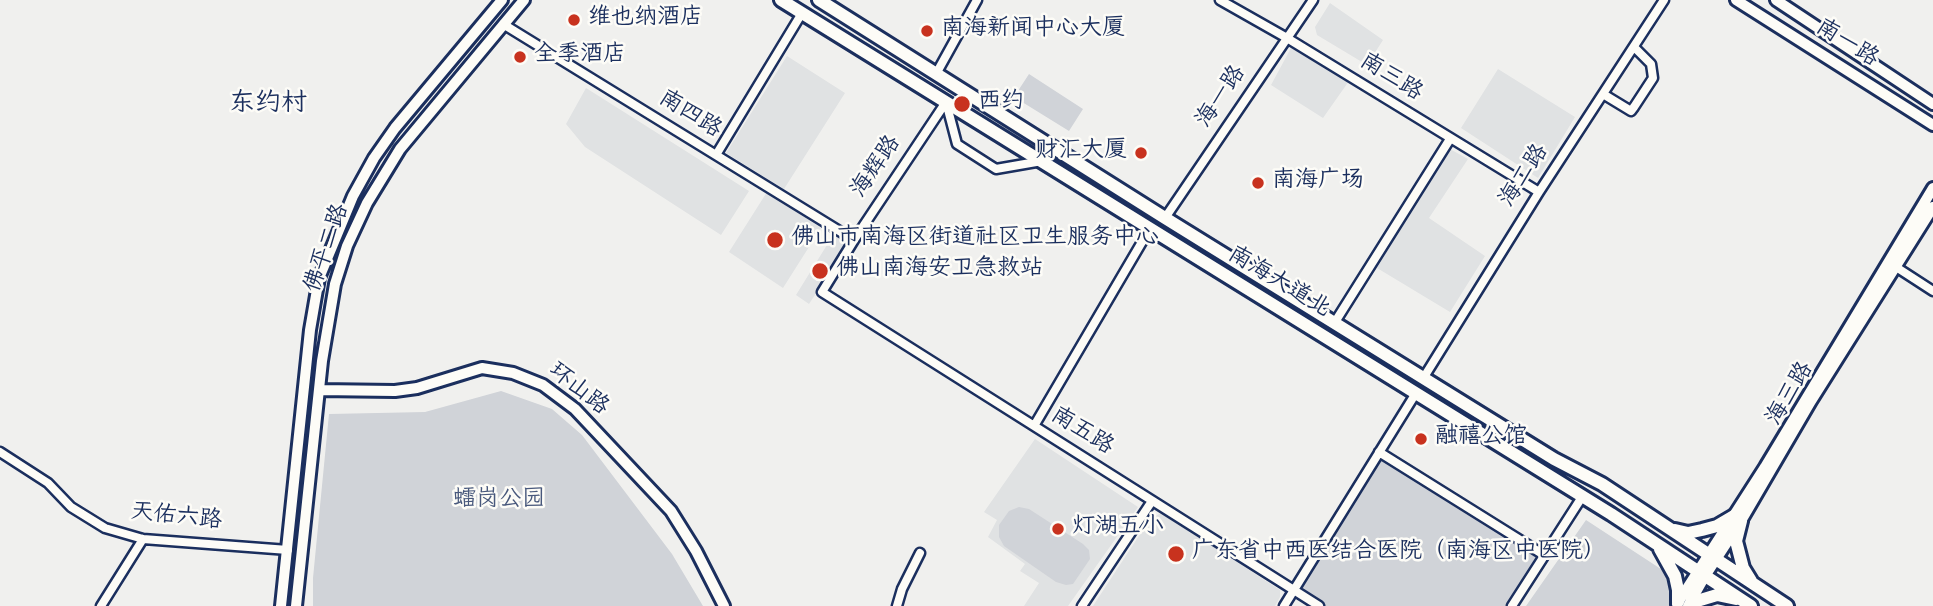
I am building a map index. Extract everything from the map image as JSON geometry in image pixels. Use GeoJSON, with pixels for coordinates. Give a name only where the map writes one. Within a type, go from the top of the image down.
{"type":"FeatureCollection","features":[{"type":"Feature","properties":{"kind":"highway","name":"南海大道北"},"geometry":{"type":"LineString","coordinates":[[781,0],[1416,393],[1748,604]]}},
{"type":"Feature","properties":{"kind":"highway","name":"南海大道北"},"geometry":{"type":"LineString","coordinates":[[823,1],[1165,218],[1555,459],[1602,484],[1787,606]]}},
{"type":"Feature","properties":{"kind":"highway"},"geometry":{"type":"LineString","coordinates":[[1670,528],[1688,533],[1737,519],[1735,541],[1738,556],[1756,587]]}},
{"type":"Feature","properties":{"kind":"highway"},"geometry":{"type":"LineString","coordinates":[[1658,545],[1675,576],[1683,605],[1717,596],[1730,596],[1748,604]]}},
{"type":"Feature","properties":{"kind":"main road","name":"佛平二路"},"geometry":{"type":"LineString","coordinates":[[281,606],[310,330],[319,278],[353,196],[374,158],[395,128],[502,0]]}},
{"type":"Feature","properties":{"kind":"main road","name":"佛平二路"},"geometry":{"type":"LineString","coordinates":[[296,606],[325,337],[335,284],[347,246],[367,204],[400,149],[524,0]]}},
{"type":"Feature","properties":{"kind":"main road","name":"南一路"},"geometry":{"type":"LineString","coordinates":[[1736,0],[1933,125]]}},
{"type":"Feature","properties":{"kind":"main road","name":"南一路"},"geometry":{"type":"LineString","coordinates":[[1776,0],[1933,104]]}},
{"type":"Feature","properties":{"kind":"main road","name":"海三路"},"geometry":{"type":"LineString","coordinates":[[1737,519],[1933,188]]}},
{"type":"Feature","properties":{"kind":"main road","name":"海三路"},"geometry":{"type":"LineString","coordinates":[[1683,605],[1933,207]]}},
{"type":"Feature","properties":{"kind":"main road","name":"环山路"},"geometry":{"type":"LineString","coordinates":[[319,390],[395,391],[417,388],[481,368],[513,373],[543,385],[575,410],[671,511],[696,551],[724,606]]}},
{"type":"Feature","properties":{"kind":"street"},"geometry":{"type":"LineString","coordinates":[[936,74],[977,0]]}},
{"type":"Feature","properties":{"kind":"street","name":"南三路"},"geometry":{"type":"LineString","coordinates":[[1220,0],[1539,192]]}},
{"type":"Feature","properties":{"kind":"street","name":"海一路"},"geometry":{"type":"LineString","coordinates":[[1165,218],[1313,0]]}},
{"type":"Feature","properties":{"kind":"street","name":"海二路"},"geometry":{"type":"LineString","coordinates":[[1424,377],[1539,192],[1664,0]]}},
{"type":"Feature","properties":{"kind":"street"},"geometry":{"type":"LineString","coordinates":[[716,155],[802,13]]}},
{"type":"Feature","properties":{"kind":"street","name":"南四路"},"geometry":{"type":"LineString","coordinates":[[503,24],[854,240]]}},
{"type":"Feature","properties":{"kind":"street"},"geometry":{"type":"LineString","coordinates":[[1603,94],[1632,111],[1638,102],[1653,78],[1651,64],[1634,47]]}},
{"type":"Feature","properties":{"kind":"street"},"geometry":{"type":"LineString","coordinates":[[946,102],[957,144],[996,169],[1042,162]]}},
{"type":"Feature","properties":{"kind":"street","name":"海辉路"},"geometry":{"type":"LineString","coordinates":[[822,292],[946,102]]}},
{"type":"Feature","properties":{"kind":"street"},"geometry":{"type":"LineString","coordinates":[[1335,322],[1450,139]]}},
{"type":"Feature","properties":{"kind":"street"},"geometry":{"type":"LineString","coordinates":[[1034,426],[1149,230]]}},
{"type":"Feature","properties":{"kind":"street"},"geometry":{"type":"LineString","coordinates":[[1896,267],[1933,291]]}},
{"type":"Feature","properties":{"kind":"street","name":"南五路"},"geometry":{"type":"LineString","coordinates":[[822,292],[1319,606]]}},
{"type":"Feature","properties":{"kind":"street"},"geometry":{"type":"LineString","coordinates":[[1284,606],[1416,393]]}},
{"type":"Feature","properties":{"kind":"street","name":"天佑六路"},"geometry":{"type":"LineString","coordinates":[[0,452],[48,483],[71,507],[105,528],[143,539],[288,550]]}},
{"type":"Feature","properties":{"kind":"street"},"geometry":{"type":"LineString","coordinates":[[1379,452],[1544,555]]}},
{"type":"Feature","properties":{"kind":"street"},"geometry":{"type":"LineString","coordinates":[[1512,606],[1582,497]]}},
{"type":"Feature","properties":{"kind":"street"},"geometry":{"type":"LineString","coordinates":[[1083,606],[1152,501]]}},
{"type":"Feature","properties":{"kind":"street"},"geometry":{"type":"LineString","coordinates":[[101,606],[143,539]]}},
{"type":"Feature","properties":{"kind":"street"},"geometry":{"type":"LineString","coordinates":[[897,606],[902,589],[920,553]]}},
{"type":"Feature","properties":{"kind":"shaded area"},"geometry":{"type":"Polygon","coordinates":[[[1330,3],[1383,40],[1367,65],[1317,35],[1315,27],[1330,3]]]}},
{"type":"Feature","properties":{"kind":"shaded area"},"geometry":{"type":"Polygon","coordinates":[[[1291,48],[1349,81],[1323,118],[1271,85],[1291,48]]]}},
{"type":"Feature","properties":{"kind":"shaded area"},"geometry":{"type":"Polygon","coordinates":[[[787,56],[845,93],[784,189],[726,153],[787,56]]]}},
{"type":"Feature","properties":{"kind":"shaded area"},"geometry":{"type":"Polygon","coordinates":[[[1498,69],[1575,117],[1538,178],[1461,128],[1498,69]]]}},
{"type":"Feature","properties":{"kind":"shaded area"},"geometry":{"type":"Polygon","coordinates":[[[586,88],[749,191],[721,235],[585,147],[566,124],[586,88]]]}},
{"type":"Feature","properties":{"kind":"shaded area"},"geometry":{"type":"Polygon","coordinates":[[[1448,148],[1468,159],[1429,218],[1485,256],[1450,312],[1377,268],[1448,148]]]}},
{"type":"Feature","properties":{"kind":"shaded area","name":"佛山市南海区街道社区卫生服务中心"},"geometry":{"type":"Polygon","coordinates":[[[767,192],[821,228],[783,288],[729,252],[767,192]]]}},
{"type":"Feature","properties":{"kind":"shaded area","name":"佛山南海安卫急救站"},"geometry":{"type":"Polygon","coordinates":[[[835,232],[844,240],[846,248],[809,304],[796,295],[835,232]]]}},
{"type":"Feature","properties":{"kind":"shaded area","name":"灯湖五小"},"geometry":{"type":"Polygon","coordinates":[[[1035,439],[1138,507],[1068,606],[1024,606],[1039,583],[1020,571],[1025,564],[988,537],[997,520],[984,512],[1035,439]]]}},
{"type":"Feature","properties":{"kind":"shaded area","name":"广东省中西医结合医院（南海区中医院）"},"geometry":{"type":"Polygon","coordinates":[[[1161,513],[1280,590],[1275,606],[1093,606],[1150,519],[1161,513]]]}},
{"type":"Feature","properties":{"kind":"green space"},"geometry":{"type":"Polygon","coordinates":[[[1029,74],[1083,109],[1069,131],[1014,97],[1029,74]]]}},
{"type":"Feature","properties":{"kind":"green space","name":"𧒽岗公园"},"geometry":{"type":"Polygon","coordinates":[[[501,391],[552,409],[582,435],[672,554],[703,606],[313,606],[313,578],[329,414],[425,412],[501,391]]]}},
{"type":"Feature","properties":{"kind":"green space"},"geometry":{"type":"Polygon","coordinates":[[[1379,452],[1544,555],[1512,606],[1319,606],[1293,591],[1379,452]]]}},
{"type":"Feature","properties":{"kind":"green space"},"geometry":{"type":"Polygon","coordinates":[[[1019,507],[1029,509],[1089,550],[1090,559],[1073,584],[1056,582],[1004,546],[999,537],[999,525],[1009,511],[1019,507]]]}},
{"type":"Feature","properties":{"kind":"green space"},"geometry":{"type":"Polygon","coordinates":[[[1586,520],[1667,573],[1673,586],[1673,600],[1669,606],[1526,606],[1586,520]]]}},
{"type":"Feature","properties":{"kind":"place","name":"维也纳酒店"},"geometry":{"type":"Point","coordinates":[574,20]}},
{"type":"Feature","properties":{"kind":"place","name":"南海新闻中心大厦"},"geometry":{"type":"Point","coordinates":[927,31]}},
{"type":"Feature","properties":{"kind":"place","name":"全季酒店"},"geometry":{"type":"Point","coordinates":[520,57]}},
{"type":"Feature","properties":{"kind":"place","name":"西约"},"geometry":{"type":"Point","coordinates":[962,104]}},
{"type":"Feature","properties":{"kind":"place","name":"财汇大厦"},"geometry":{"type":"Point","coordinates":[1141,153]}},
{"type":"Feature","properties":{"kind":"place","name":"南海广场"},"geometry":{"type":"Point","coordinates":[1258,183]}},
{"type":"Feature","properties":{"kind":"place","name":"佛山市南海区街道社区卫生服务中心"},"geometry":{"type":"Point","coordinates":[775,240]}},
{"type":"Feature","properties":{"kind":"place","name":"佛山南海安卫急救站"},"geometry":{"type":"Point","coordinates":[820,271]}},
{"type":"Feature","properties":{"kind":"place","name":"融禧公馆"},"geometry":{"type":"Point","coordinates":[1421,439]}},
{"type":"Feature","properties":{"kind":"place","name":"灯湖五小"},"geometry":{"type":"Point","coordinates":[1058,529]}},
{"type":"Feature","properties":{"kind":"place","name":"广东省中西医结合医院（南海区中医院）"},"geometry":{"type":"Point","coordinates":[1176,554]}},
{"type":"Feature","properties":{"kind":"district","name":"东约村"},"geometry":{"type":"Point","coordinates":[268,106]}}]}
